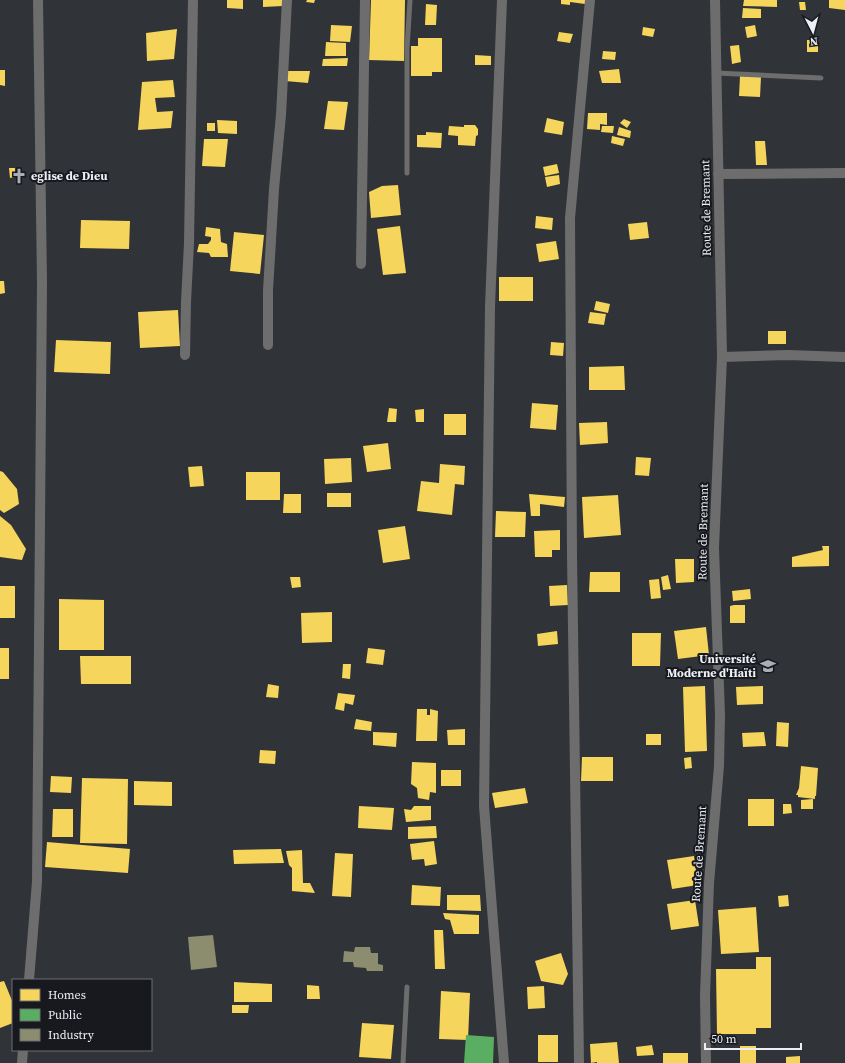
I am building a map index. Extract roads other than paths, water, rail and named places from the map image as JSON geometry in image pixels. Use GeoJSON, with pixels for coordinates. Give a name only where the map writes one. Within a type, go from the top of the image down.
{"type":"FeatureCollection","features":[{"type":"Feature","properties":{"kind":"street"},"geometry":{"type":"LineString","coordinates":[[29,979],[38,882],[42,290],[38,0]]}},
{"type":"Feature","properties":{"kind":"street"},"geometry":{"type":"LineString","coordinates":[[185,355],[189,243],[193,0]]}},
{"type":"Feature","properties":{"kind":"street"},"geometry":{"type":"LineString","coordinates":[[268,345],[269,283],[274,189],[281,115],[287,0]]}},
{"type":"Feature","properties":{"kind":"street"},"geometry":{"type":"LineString","coordinates":[[361,264],[365,0]]}},
{"type":"Feature","properties":{"kind":"street"},"geometry":{"type":"LineString","coordinates":[[502,0],[490,307],[484,806],[504,1063]]}},
{"type":"Feature","properties":{"kind":"street"},"geometry":{"type":"LineString","coordinates":[[579,1063],[572,547],[570,218],[590,0]]}},
{"type":"Feature","properties":{"kind":"street","name":"Route de Bremant"},"geometry":{"type":"LineString","coordinates":[[706,1063],[705,996],[709,883],[720,766],[720,715],[714,548],[722,357],[715,0]]}},
{"type":"Feature","properties":{"kind":"street"},"geometry":{"type":"LineString","coordinates":[[718,174],[845,173]]}},
{"type":"Feature","properties":{"kind":"street"},"geometry":{"type":"LineString","coordinates":[[722,357],[788,355],[845,357]]}},
{"type":"Feature","properties":{"kind":"street"},"geometry":{"type":"LineString","coordinates":[[22,1063],[23,1051]]}},
{"type":"Feature","properties":{"kind":"lane"},"geometry":{"type":"LineString","coordinates":[[407,173],[407,49],[410,0]]}},
{"type":"Feature","properties":{"kind":"lane"},"geometry":{"type":"LineString","coordinates":[[716,73],[821,78]]}},
{"type":"Feature","properties":{"kind":"lane"},"geometry":{"type":"LineString","coordinates":[[403,1063],[407,988]]}},
{"type":"Feature","properties":{"kind":"place","name":"eglise de Dieu"},"geometry":{"type":"Point","coordinates":[19,176]}},
{"type":"Feature","properties":{"kind":"place","name":"Université Moderne d'Haïti"},"geometry":{"type":"Point","coordinates":[768,666]}}]}
